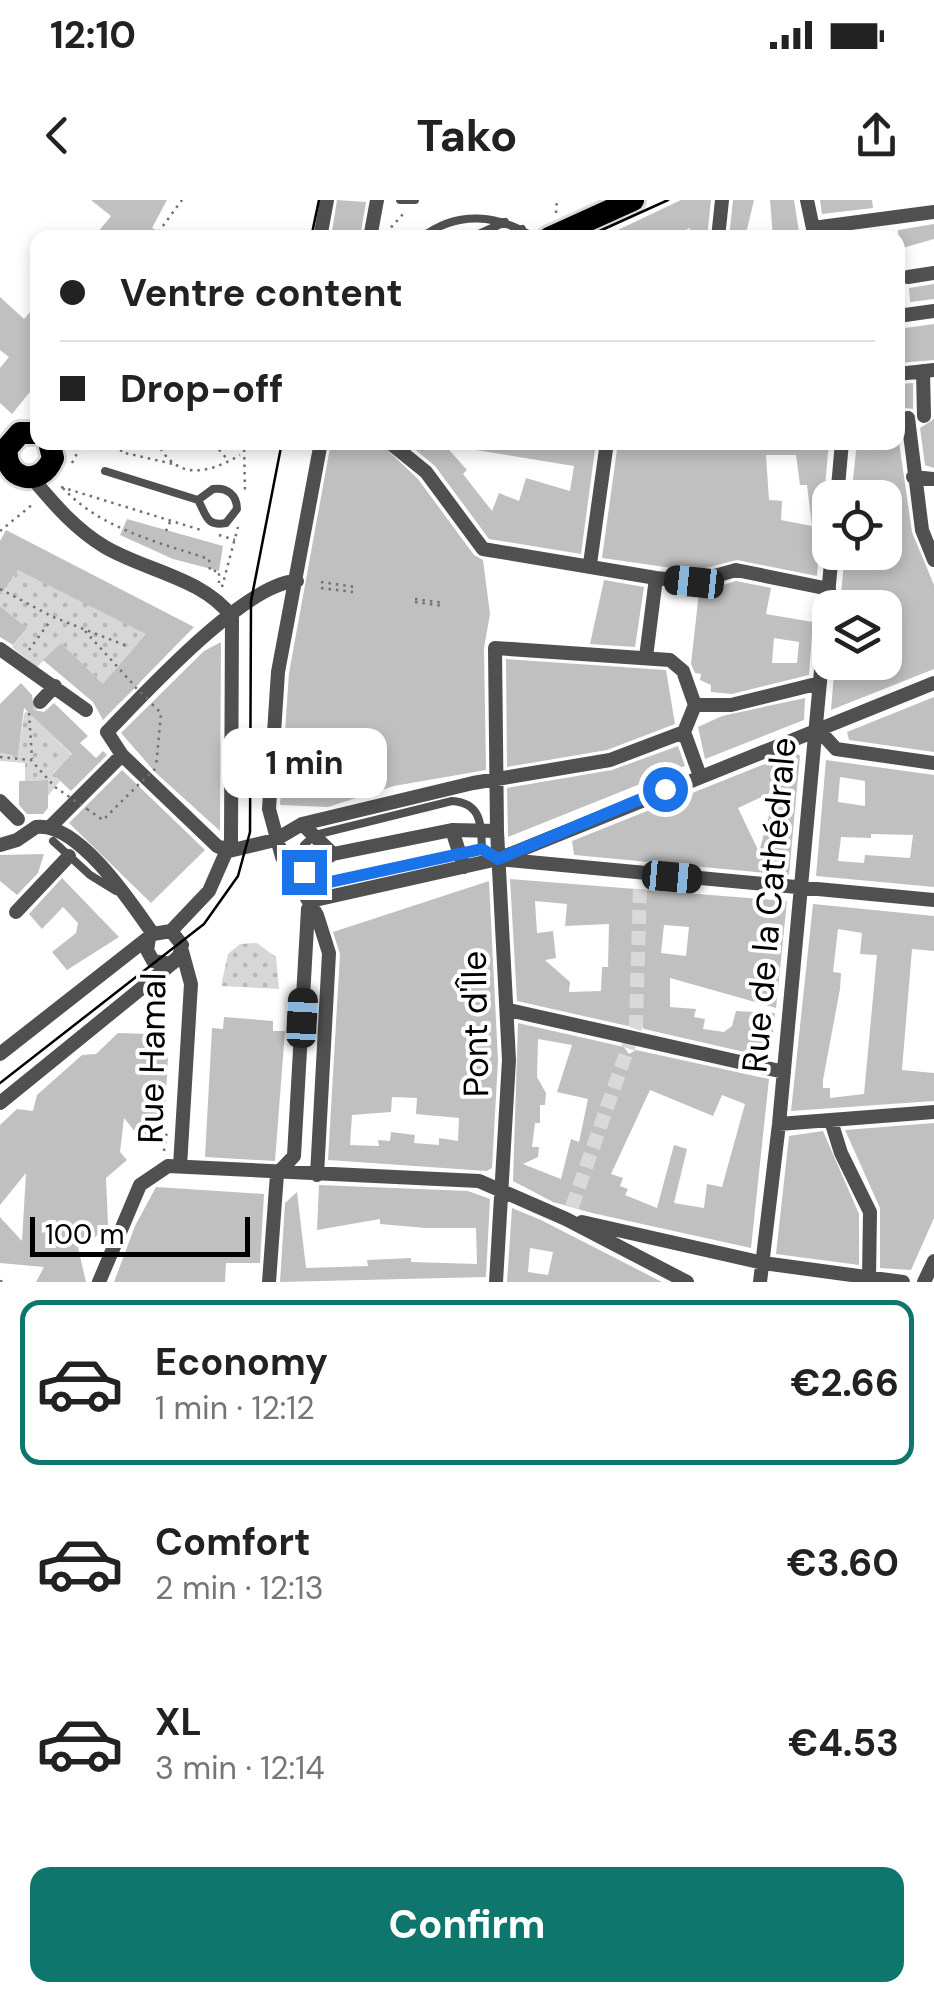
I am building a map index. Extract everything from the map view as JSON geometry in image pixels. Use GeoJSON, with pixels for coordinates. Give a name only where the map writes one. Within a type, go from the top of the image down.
{"type":"FeatureCollection","features":[{"type":"Feature","properties":{"kind":"main road"},"geometry":{"type":"LineString","coordinates":[[565,230],[619,202]]}},
{"type":"Feature","properties":{"kind":"main road"},"geometry":{"type":"LineString","coordinates":[[30,432],[20,433],[4,451],[17,475],[32,478],[50,466],[50,450]]}},
{"type":"Feature","properties":{"kind":"street"},"geometry":{"type":"LineString","coordinates":[[321,230],[327,200]]}},
{"type":"Feature","properties":{"kind":"street"},"geometry":{"type":"LineString","coordinates":[[371,230],[377,200]]}},
{"type":"Feature","properties":{"kind":"street"},"geometry":{"type":"LineString","coordinates":[[719,230],[722,200]]}},
{"type":"Feature","properties":{"kind":"street"},"geometry":{"type":"LineString","coordinates":[[806,200],[813,230]]}},
{"type":"Feature","properties":{"kind":"street"},"geometry":{"type":"LineString","coordinates":[[831,230],[934,212]]}},
{"type":"Feature","properties":{"kind":"street"},"geometry":{"type":"LineString","coordinates":[[908,277],[934,272]]}},
{"type":"Feature","properties":{"kind":"street"},"geometry":{"type":"LineString","coordinates":[[905,315],[934,311]]}},
{"type":"Feature","properties":{"kind":"street"},"geometry":{"type":"LineString","coordinates":[[928,370],[929,416]]}},
{"type":"Feature","properties":{"kind":"street"},"geometry":{"type":"LineString","coordinates":[[905,430],[922,530],[934,560]]}},
{"type":"Feature","properties":{"kind":"street"},"geometry":{"type":"LineString","coordinates":[[317,1175],[330,954],[312,902],[276,840],[270,809],[271,740],[320,450]]}},
{"type":"Feature","properties":{"kind":"street"},"geometry":{"type":"LineString","coordinates":[[399,450],[426,472],[483,549],[694,582],[736,570],[812,595]]}},
{"type":"Feature","properties":{"kind":"street"},"geometry":{"type":"LineString","coordinates":[[590,564],[606,450]]}},
{"type":"Feature","properties":{"kind":"street"},"geometry":{"type":"LineString","coordinates":[[839,480],[841,450]]}},
{"type":"Feature","properties":{"kind":"street"},"geometry":{"type":"LineString","coordinates":[[913,476],[934,480]]}},
{"type":"Feature","properties":{"kind":"street"},"geometry":{"type":"LineString","coordinates":[[0,1054],[151,936],[170,931],[210,891],[232,827],[232,617],[219,600],[106,548],[77,527],[32,478]]}},
{"type":"Feature","properties":{"kind":"street"},"geometry":{"type":"LineString","coordinates":[[666,577],[646,657],[670,660],[682,671],[695,705],[684,732],[700,776]]}},
{"type":"Feature","properties":{"kind":"street"},"geometry":{"type":"LineString","coordinates":[[223,848],[122,755],[104,728],[186,652],[264,592],[296,581]]}},
{"type":"Feature","properties":{"kind":"street","name":"Pont d'Île"},"geometry":{"type":"LineString","coordinates":[[496,1282],[508,1108],[508,1010],[498,859],[489,831],[495,780],[495,648],[646,657]]}},
{"type":"Feature","properties":{"kind":"street"},"geometry":{"type":"LineString","coordinates":[[0,650],[86,710]]}},
{"type":"Feature","properties":{"kind":"street","name":"Rue de la Cathédrale"},"geometry":{"type":"LineString","coordinates":[[760,1282],[787,1124],[784,1072],[820,680]]}},
{"type":"Feature","properties":{"kind":"street"},"geometry":{"type":"LineString","coordinates":[[695,705],[731,704],[820,683]]}},
{"type":"Feature","properties":{"kind":"street"},"geometry":{"type":"LineString","coordinates":[[498,859],[816,727],[934,683]]}},
{"type":"Feature","properties":{"kind":"street"},"geometry":{"type":"LineString","coordinates":[[40,702],[54,686]]}},
{"type":"Feature","properties":{"kind":"street"},"geometry":{"type":"LineString","coordinates":[[816,727],[836,749],[934,762]]}},
{"type":"Feature","properties":{"kind":"street"},"geometry":{"type":"LineString","coordinates":[[223,848],[276,840],[302,824],[495,780],[610,760],[684,732]]}},
{"type":"Feature","properties":{"kind":"street"},"geometry":{"type":"LineString","coordinates":[[52,834],[122,755]]}},
{"type":"Feature","properties":{"kind":"street"},"geometry":{"type":"LineString","coordinates":[[0,802],[18,819]]}},
{"type":"Feature","properties":{"kind":"street"},"geometry":{"type":"LineString","coordinates":[[302,824],[333,854]]}},
{"type":"Feature","properties":{"kind":"street"},"geometry":{"type":"LineString","coordinates":[[0,844],[17,840],[36,827],[80,846],[124,895],[151,936],[147,950],[153,960],[164,965],[178,956]]}},
{"type":"Feature","properties":{"kind":"street"},"geometry":{"type":"LineString","coordinates":[[298,875],[333,854],[452,830],[489,831]]}},
{"type":"Feature","properties":{"kind":"street"},"geometry":{"type":"LineString","coordinates":[[452,830],[462,861]]}},
{"type":"Feature","properties":{"kind":"street"},"geometry":{"type":"LineString","coordinates":[[16,912],[69,856]]}},
{"type":"Feature","properties":{"kind":"street"},"geometry":{"type":"LineString","coordinates":[[312,902],[462,861],[498,859],[639,881],[934,900]]}},
{"type":"Feature","properties":{"kind":"street"},"geometry":{"type":"LineString","coordinates":[[269,1282],[277,1174],[294,1156],[312,902]]}},
{"type":"Feature","properties":{"kind":"street"},"geometry":{"type":"LineString","coordinates":[[0,1103],[178,956],[180,939],[170,931]]}},
{"type":"Feature","properties":{"kind":"street","name":"Rue Hamal"},"geometry":{"type":"LineString","coordinates":[[178,956],[191,984],[180,1166]]}},
{"type":"Feature","properties":{"kind":"street"},"geometry":{"type":"LineString","coordinates":[[508,1010],[784,1072]]}},
{"type":"Feature","properties":{"kind":"street"},"geometry":{"type":"LineString","coordinates":[[787,1124],[934,1112]]}},
{"type":"Feature","properties":{"kind":"street"},"geometry":{"type":"LineString","coordinates":[[832,1122],[840,1153],[870,1212],[870,1278]]}},
{"type":"Feature","properties":{"kind":"street"},"geometry":{"type":"LineString","coordinates":[[99,1282],[140,1185],[168,1166],[479,1181],[569,1213],[763,1263],[902,1282]]}},
{"type":"Feature","properties":{"kind":"street"},"geometry":{"type":"LineString","coordinates":[[569,1213],[688,1282]]}},
{"type":"Feature","properties":{"kind":"street"},"geometry":{"type":"LineString","coordinates":[[924,1282],[934,1260]]}},
{"type":"Feature","properties":{"kind":"street"},"geometry":{"type":"LineString","coordinates":[[486,1282],[496,1282]]}},
{"type":"Feature","properties":{"kind":"lane"},"geometry":{"type":"LineString","coordinates":[[400,200],[415,204]]}},
{"type":"Feature","properties":{"kind":"lane"},"geometry":{"type":"LineString","coordinates":[[436,230],[454,220],[486,218],[522,229]]}},
{"type":"Feature","properties":{"kind":"lane"},"geometry":{"type":"LineString","coordinates":[[487,230],[504,222]]}},
{"type":"Feature","properties":{"kind":"lane"},"geometry":{"type":"LineString","coordinates":[[105,470],[198,500]]}},
{"type":"Feature","properties":{"kind":"lane"},"geometry":{"type":"LineString","coordinates":[[225,489],[234,497],[237,509],[231,520],[213,524],[204,516],[198,500],[212,490],[225,489]]}},
{"type":"Feature","properties":{"kind":"lane"},"geometry":{"type":"LineString","coordinates":[[452,801],[476,810],[489,831],[482,849],[462,861],[330,882],[298,875],[302,849],[314,835],[452,801]]}},
{"type":"Feature","properties":{"kind":"lane"},"geometry":{"type":"LineString","coordinates":[[52,834],[90,876],[124,895]]}},
{"type":"Feature","properties":{"kind":"lane"},"geometry":{"type":"LineString","coordinates":[[482,849],[498,859]]}},
{"type":"Feature","properties":{"kind":"path"},"geometry":{"type":"LineString","coordinates":[[160,230],[182,200]]}},
{"type":"Feature","properties":{"kind":"path"},"geometry":{"type":"LineString","coordinates":[[390,230],[415,204]]}},
{"type":"Feature","properties":{"kind":"path"},"geometry":{"type":"LineString","coordinates":[[110,450],[200,472],[229,462],[242,450]]}},
{"type":"Feature","properties":{"kind":"path"},"geometry":{"type":"LineString","coordinates":[[162,450],[173,464]]}},
{"type":"Feature","properties":{"kind":"path"},"geometry":{"type":"LineString","coordinates":[[219,450],[229,462]]}},
{"type":"Feature","properties":{"kind":"path"},"geometry":{"type":"LineString","coordinates":[[62,486],[74,500],[123,528],[209,559],[210,571],[219,571]]}},
{"type":"Feature","properties":{"kind":"path"},"geometry":{"type":"LineString","coordinates":[[84,494],[203,530]]}},
{"type":"Feature","properties":{"kind":"path"},"geometry":{"type":"LineString","coordinates":[[166,531],[170,521]]}},
{"type":"Feature","properties":{"kind":"path"},"geometry":{"type":"LineString","coordinates":[[219,535],[235,540]]}},
{"type":"Feature","properties":{"kind":"path"},"geometry":{"type":"LineString","coordinates":[[321,586],[353,590]]}},
{"type":"Feature","properties":{"kind":"path"},"geometry":{"type":"LineString","coordinates":[[0,589],[52,617],[126,646]]}},
{"type":"Feature","properties":{"kind":"path"},"geometry":{"type":"LineString","coordinates":[[415,600],[444,605]]}},
{"type":"Feature","properties":{"kind":"path"},"geometry":{"type":"LineString","coordinates":[[27,652],[52,617]]}},
{"type":"Feature","properties":{"kind":"path"},"geometry":{"type":"LineString","coordinates":[[40,702],[28,715],[32,760],[56,786],[103,820],[156,768],[161,713],[84,630]]}},
{"type":"Feature","properties":{"kind":"path"},"geometry":{"type":"LineString","coordinates":[[0,757],[32,760]]}},
{"type":"Feature","properties":{"kind":"path"},"geometry":{"type":"LineString","coordinates":[[151,1176],[148,1169],[165,1150],[168,1114]]}},
{"type":"Feature","properties":{"kind":"shaded area"},"geometry":{"type":"Polygon","coordinates":[[[17,565],[35,578],[152,634],[130,652],[123,664],[140,683],[121,702],[61,643],[37,667],[12,647],[27,628],[0,606],[0,580],[14,577],[17,565]]]}},
{"type":"Feature","properties":{"kind":"shaded area"},"geometry":{"type":"Polygon","coordinates":[[[38,700],[42,704],[32,715],[72,755],[53,773],[60,781],[48,796],[42,780],[25,781],[25,763],[0,761],[0,753],[18,756],[24,714],[38,700]]]}},
{"type":"Feature","properties":{"kind":"shaded area"},"geometry":{"type":"Polygon","coordinates":[[[257,943],[276,957],[279,989],[221,986],[228,954],[240,944],[257,943]]]}},
{"type":"Feature","properties":{"kind":"building"},"geometry":{"type":"Polygon","coordinates":[[[91,200],[167,200],[152,228],[156,230],[100,230],[111,216],[91,200]]]}},
{"type":"Feature","properties":{"kind":"building"},"geometry":{"type":"Polygon","coordinates":[[[337,200],[366,202],[361,230],[332,230],[337,200]]]}},
{"type":"Feature","properties":{"kind":"building"},"geometry":{"type":"Polygon","coordinates":[[[681,200],[711,200],[708,230],[618,230],[681,200]]]}},
{"type":"Feature","properties":{"kind":"building"},"geometry":{"type":"Polygon","coordinates":[[[733,200],[754,200],[747,230],[730,230],[733,200]]]}},
{"type":"Feature","properties":{"kind":"building"},"geometry":{"type":"Polygon","coordinates":[[[770,200],[794,200],[799,230],[772,230],[770,200]]]}},
{"type":"Feature","properties":{"kind":"building"},"geometry":{"type":"Polygon","coordinates":[[[820,200],[872,200],[873,208],[822,214],[820,200]]]}},
{"type":"Feature","properties":{"kind":"building"},"geometry":{"type":"Polygon","coordinates":[[[934,224],[934,239],[905,247],[905,230],[898,230],[934,224]]]}},
{"type":"Feature","properties":{"kind":"building"},"geometry":{"type":"Polygon","coordinates":[[[934,284],[934,299],[910,302],[909,288],[934,284]]]}},
{"type":"Feature","properties":{"kind":"building"},"geometry":{"type":"Polygon","coordinates":[[[0,297],[24,319],[30,312],[30,392],[12,414],[0,403],[0,368],[9,357],[0,350],[0,297]]]}},
{"type":"Feature","properties":{"kind":"building"},"geometry":{"type":"Polygon","coordinates":[[[934,324],[934,360],[905,362],[905,328],[934,324]]]}},
{"type":"Feature","properties":{"kind":"building"},"geometry":{"type":"Polygon","coordinates":[[[913,383],[913,409],[905,409],[905,384],[913,383]]]}},
{"type":"Feature","properties":{"kind":"building"},"geometry":{"type":"Polygon","coordinates":[[[934,419],[934,468],[925,465],[920,428],[934,419]]]}},
{"type":"Feature","properties":{"kind":"building"},"geometry":{"type":"Polygon","coordinates":[[[330,450],[387,450],[418,479],[474,555],[483,560],[490,614],[484,648],[486,770],[394,786],[328,807],[280,805],[289,673],[330,450]]]}},
{"type":"Feature","properties":{"kind":"building"},"geometry":{"type":"Polygon","coordinates":[[[416,450],[449,450],[467,470],[463,474],[492,511],[499,493],[519,501],[526,478],[570,491],[574,466],[476,450],[595,450],[581,554],[489,539],[435,466],[416,450]]]}},
{"type":"Feature","properties":{"kind":"building"},"geometry":{"type":"Polygon","coordinates":[[[617,450],[828,450],[826,480],[812,480],[812,526],[812,570],[818,570],[817,576],[737,560],[693,571],[602,558],[617,450]],[[766,455],[769,500],[782,501],[781,520],[812,526],[807,485],[800,485],[796,455],[766,455]]]}},
{"type":"Feature","properties":{"kind":"building"},"geometry":{"type":"Polygon","coordinates":[[[856,450],[900,450],[912,532],[934,585],[934,669],[831,710],[834,680],[902,680],[902,590],[841,590],[843,570],[902,570],[902,480],[853,480],[856,450]]]}},
{"type":"Feature","properties":{"kind":"building"},"geometry":{"type":"Polygon","coordinates":[[[127,519],[223,546],[219,571],[173,559],[120,535],[127,519]]]}},
{"type":"Feature","properties":{"kind":"building"},"geometry":{"type":"Polygon","coordinates":[[[6,530],[194,627],[103,720],[93,702],[43,660],[61,643],[103,684],[146,634],[18,570],[0,595],[0,541],[6,530]]]}},
{"type":"Feature","properties":{"kind":"building"},"geometry":{"type":"Polygon","coordinates":[[[604,580],[644,587],[635,647],[590,644],[604,580]]]}},
{"type":"Feature","properties":{"kind":"building"},"geometry":{"type":"Polygon","coordinates":[[[736,581],[771,588],[766,614],[812,622],[809,675],[732,694],[711,692],[711,685],[700,680],[701,674],[695,673],[691,664],[699,592],[736,581]],[[774,638],[772,663],[797,663],[799,642],[774,638]]]}},
{"type":"Feature","properties":{"kind":"building"},"geometry":{"type":"Polygon","coordinates":[[[0,606],[27,628],[13,645],[0,637],[0,606]]]}},
{"type":"Feature","properties":{"kind":"building"},"geometry":{"type":"Polygon","coordinates":[[[221,642],[220,831],[156,773],[121,733],[204,651],[221,642]]]}},
{"type":"Feature","properties":{"kind":"building"},"geometry":{"type":"Polygon","coordinates":[[[506,659],[666,670],[675,724],[607,750],[507,767],[506,659]]]}},
{"type":"Feature","properties":{"kind":"building"},"geometry":{"type":"Polygon","coordinates":[[[21,683],[32,695],[34,710],[44,712],[54,703],[88,736],[80,743],[96,758],[103,751],[107,755],[71,791],[53,774],[72,754],[24,708],[18,756],[0,753],[0,704],[21,683]]]}},
{"type":"Feature","properties":{"kind":"building"},"geometry":{"type":"Polygon","coordinates":[[[934,697],[934,752],[849,740],[847,732],[934,697]]]}},
{"type":"Feature","properties":{"kind":"building"},"geometry":{"type":"Polygon","coordinates":[[[805,698],[804,720],[705,759],[698,727],[722,716],[805,698]]]}},
{"type":"Feature","properties":{"kind":"building"},"geometry":{"type":"Polygon","coordinates":[[[678,746],[685,766],[508,837],[507,788],[612,770],[678,746]]]}},
{"type":"Feature","properties":{"kind":"building"},"geometry":{"type":"Polygon","coordinates":[[[795,752],[800,756],[789,875],[574,855],[572,841],[795,752]],[[776,790],[738,808],[759,852],[776,790]]]}},
{"type":"Feature","properties":{"kind":"building"},"geometry":{"type":"Polygon","coordinates":[[[826,760],[934,775],[934,887],[816,876],[826,760]],[[840,777],[838,802],[865,806],[865,781],[840,777]],[[871,834],[871,838],[841,837],[838,861],[864,863],[865,855],[910,858],[913,835],[871,834]]]}},
{"type":"Feature","properties":{"kind":"building"},"geometry":{"type":"Polygon","coordinates":[[[122,770],[205,850],[151,903],[69,823],[122,770]]]}},
{"type":"Feature","properties":{"kind":"building"},"geometry":{"type":"Polygon","coordinates":[[[48,780],[48,808],[43,814],[27,814],[19,805],[19,781],[48,780]]]}},
{"type":"Feature","properties":{"kind":"building"},"geometry":{"type":"Polygon","coordinates":[[[44,854],[38,873],[17,895],[0,881],[0,855],[44,854]]]}},
{"type":"Feature","properties":{"kind":"building"},"geometry":{"type":"Polygon","coordinates":[[[62,878],[119,937],[67,970],[52,952],[76,933],[78,923],[63,907],[42,929],[29,914],[62,878]]]}},
{"type":"Feature","properties":{"kind":"building"},"geometry":{"type":"Polygon","coordinates":[[[510,879],[787,901],[776,1008],[670,978],[670,1007],[696,1009],[694,1017],[705,1019],[703,1029],[724,1032],[732,1026],[736,1011],[775,1013],[770,1058],[644,1029],[639,1020],[628,1026],[517,1001],[510,879]],[[535,901],[537,933],[553,931],[556,958],[545,960],[570,982],[569,992],[601,991],[602,967],[608,967],[609,924],[565,926],[567,904],[535,901]],[[664,925],[661,953],[686,956],[689,927],[664,925]]]}},
{"type":"Feature","properties":{"kind":"building"},"geometry":{"type":"Polygon","coordinates":[[[489,881],[498,1060],[492,1168],[487,1171],[328,1160],[340,954],[333,932],[489,881]],[[392,1097],[391,1112],[352,1115],[350,1145],[379,1146],[378,1140],[390,1141],[391,1132],[415,1135],[414,1143],[439,1145],[439,1138],[458,1141],[459,1118],[416,1114],[417,1098],[392,1097]]]}},
{"type":"Feature","properties":{"kind":"building"},"geometry":{"type":"Polygon","coordinates":[[[813,904],[934,916],[934,951],[912,949],[902,1070],[934,1073],[934,1101],[791,1111],[813,904]],[[838,929],[833,972],[841,973],[840,989],[823,1080],[823,1088],[830,1088],[830,1098],[864,1094],[877,955],[860,954],[862,933],[838,929]]]}},
{"type":"Feature","properties":{"kind":"building"},"geometry":{"type":"Polygon","coordinates":[[[224,1017],[273,1021],[273,1031],[285,1031],[275,1161],[205,1157],[212,1028],[223,1029],[224,1017]]]}},
{"type":"Feature","properties":{"kind":"building"},"geometry":{"type":"Polygon","coordinates":[[[518,1023],[624,1047],[629,1054],[636,1050],[769,1079],[751,1248],[592,1213],[553,1202],[513,1181],[518,1023]],[[538,1039],[537,1077],[546,1093],[545,1105],[540,1105],[540,1123],[535,1123],[532,1147],[539,1147],[538,1157],[523,1164],[561,1179],[571,1139],[579,1142],[588,1099],[557,1092],[572,1045],[538,1039]],[[650,1090],[611,1174],[623,1178],[620,1186],[628,1189],[625,1195],[657,1208],[674,1145],[687,1149],[674,1203],[704,1208],[707,1184],[722,1187],[745,1104],[722,1095],[713,1116],[650,1090]]]}},
{"type":"Feature","properties":{"kind":"building"},"geometry":{"type":"Polygon","coordinates":[[[118,1033],[151,1034],[168,1056],[164,1129],[146,1145],[124,1118],[120,1152],[127,1160],[106,1178],[108,1225],[88,1244],[77,1243],[86,1282],[36,1282],[44,1267],[0,1263],[0,1217],[22,1241],[26,1173],[0,1205],[0,1125],[17,1109],[33,1111],[37,1095],[82,1055],[96,1054],[118,1033]]]}},
{"type":"Feature","properties":{"kind":"building"},"geometry":{"type":"Polygon","coordinates":[[[934,1123],[934,1218],[911,1270],[880,1268],[880,1208],[845,1130],[934,1123]]]}},
{"type":"Feature","properties":{"kind":"building"},"geometry":{"type":"Polygon","coordinates":[[[823,1131],[859,1214],[859,1265],[776,1254],[789,1136],[823,1131]]]}},
{"type":"Feature","properties":{"kind":"building"},"geometry":{"type":"Polygon","coordinates":[[[319,1185],[468,1191],[490,1199],[486,1277],[280,1282],[285,1203],[297,1192],[306,1268],[368,1266],[367,1260],[411,1258],[411,1262],[477,1264],[476,1228],[380,1224],[380,1219],[317,1230],[319,1185]]]}},
{"type":"Feature","properties":{"kind":"building"},"geometry":{"type":"Polygon","coordinates":[[[156,1187],[264,1194],[260,1263],[226,1263],[225,1282],[114,1282],[135,1226],[156,1187]]]}},
{"type":"Feature","properties":{"kind":"building"},"geometry":{"type":"Polygon","coordinates":[[[512,1208],[662,1282],[507,1282],[512,1208]],[[530,1248],[528,1272],[548,1275],[553,1252],[530,1248]]]}},
{"type":"Feature","properties":{"kind":"tunnel"},"geometry":{"type":"LineString","coordinates":[[572,1207],[636,1025],[640,888]]}},
{"type":"Feature","properties":{"kind":"tram line"},"geometry":{"type":"LineString","coordinates":[[313,230],[319,200]]}},
{"type":"Feature","properties":{"kind":"tram line"},"geometry":{"type":"LineString","coordinates":[[602,230],[668,200]]}},
{"type":"Feature","properties":{"kind":"tram line"},"geometry":{"type":"LineString","coordinates":[[0,1083],[204,924],[238,876],[250,832],[251,601],[280,450]]}},
{"type":"Feature","properties":{"kind":"route"},"geometry":{"type":"LineString","coordinates":[[304,872],[323,883],[482,849],[498,859],[665,789]]}}]}
